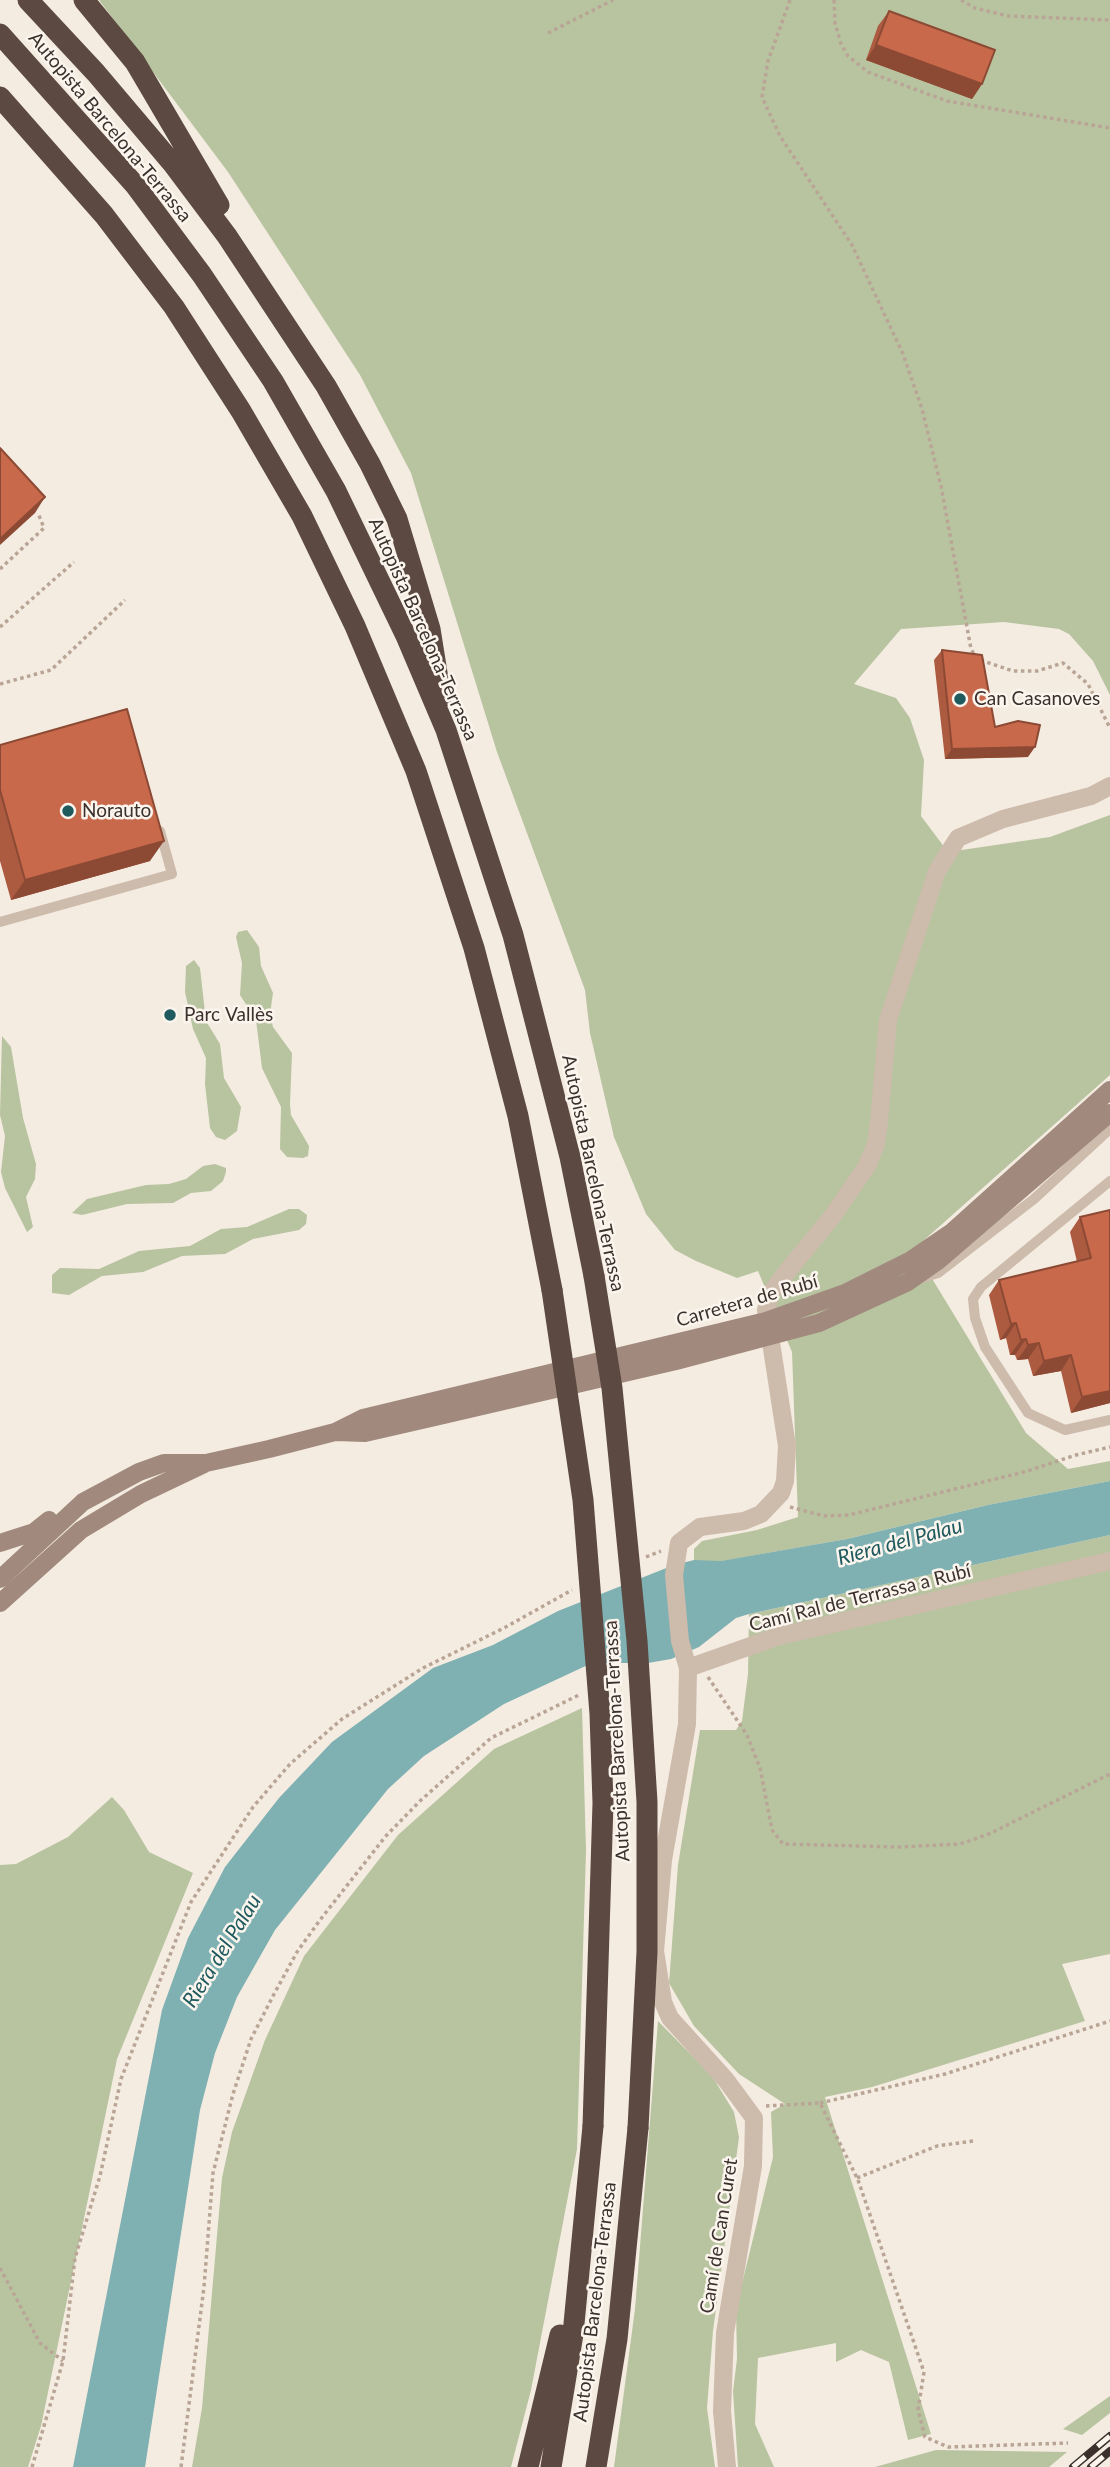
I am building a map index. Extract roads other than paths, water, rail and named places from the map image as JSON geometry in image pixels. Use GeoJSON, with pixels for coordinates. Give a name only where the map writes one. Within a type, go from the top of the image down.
{"type":"FeatureCollection","features":[{"type":"Feature","properties":{"kind":"highway"},"geometry":{"type":"LineString","coordinates":[[29,0],[173,163],[227,236],[326,386],[397,519],[430,629],[446,730]]}},
{"type":"Feature","properties":{"kind":"highway"},"geometry":{"type":"LineString","coordinates":[[83,0],[135,62],[219,205],[308,335],[326,386]]}},
{"type":"Feature","properties":{"kind":"highway","name":"Autopista Barcelona-Terrassa"},"geometry":{"type":"LineString","coordinates":[[0,34],[135,185],[202,275],[273,381],[336,491],[406,636],[446,730],[513,935],[570,1157],[594,1276],[613,1401],[637,1641],[647,1802],[647,1952],[638,2128],[617,2339],[596,2467]]}},
{"type":"Feature","properties":{"kind":"highway","name":"Autopista Barcelona-Terrassa"},"geometry":{"type":"LineString","coordinates":[[0,97],[104,215],[174,307],[241,411],[302,516],[355,626],[415,771],[474,948],[518,1116],[552,1290],[583,1500],[600,1714],[603,1816],[593,2126],[573,2334],[551,2467]]}},
{"type":"Feature","properties":{"kind":"highway"},"geometry":{"type":"LineString","coordinates":[[528,2467],[586,2213]]}},
{"type":"Feature","properties":{"kind":"main road","name":"Carretera de Rubí"},"geometry":{"type":"LineString","coordinates":[[335,1432],[365,1433],[768,1329],[829,1307],[845,1293],[911,1260],[951,1232],[1110,1090]]}},
{"type":"Feature","properties":{"kind":"main road","name":"Carretera de Rubí"},"geometry":{"type":"LineString","coordinates":[[2,1594],[81,1530],[141,1494],[206,1463],[335,1432],[363,1418],[647,1350],[679,1349],[768,1329],[819,1323],[908,1282],[1003,1208],[1110,1113]]}},
{"type":"Feature","properties":{"kind":"main road","name":"Carretera de Rubí"},"geometry":{"type":"LineString","coordinates":[[2,1594],[83,1502],[139,1472],[164,1463],[206,1463]]}},
{"type":"Feature","properties":{"kind":"main road"},"geometry":{"type":"LineString","coordinates":[[0,1544],[34,1532],[58,1513],[83,1502]]}},
{"type":"Feature","properties":{"kind":"street"},"geometry":{"type":"LineString","coordinates":[[693,1666],[680,1641],[674,1575],[680,1543],[700,1527],[744,1521],[761,1514],[775,1502],[785,1481],[788,1446],[768,1329],[771,1293],[831,1218],[867,1166],[876,1144],[888,1020],[922,909],[950,847],[958,838],[1003,819],[1091,796],[1110,786]]}},
{"type":"Feature","properties":{"kind":"street","name":"Camí Ral de Terrassa a Rubí"},"geometry":{"type":"LineString","coordinates":[[693,1666],[779,1636],[1110,1561]]}},
{"type":"Feature","properties":{"kind":"street","name":"Camí de Can Curet"},"geometry":{"type":"LineString","coordinates":[[693,1666],[687,1724],[656,1922],[658,1979],[670,2018],[726,2080],[754,2118],[753,2166],[725,2333],[722,2411],[727,2467]]}},
{"type":"Feature","properties":{"kind":"lane"},"geometry":{"type":"LineString","coordinates":[[0,922],[172,874],[158,824]]}},
{"type":"Feature","properties":{"kind":"lane"},"geometry":{"type":"LineString","coordinates":[[908,1282],[938,1273],[1034,1199],[1110,1129]]}},
{"type":"Feature","properties":{"kind":"lane"},"geometry":{"type":"LineString","coordinates":[[1110,1181],[981,1287],[973,1299],[975,1318],[985,1347],[1028,1413],[1065,1430],[1110,1420]]}},
{"type":"Feature","properties":{"kind":"water","name":"Riera del Palau"},"geometry":{"type":"Polygon","coordinates":[[[1110,1481],[1110,1535],[749,1614],[736,1618],[699,1647],[671,1659],[648,1663],[592,1663],[504,1704],[424,1756],[388,1789],[275,1930],[237,1997],[215,2053],[200,2110],[145,2467],[73,2467],[162,2010],[188,1938],[225,1867],[279,1798],[332,1742],[433,1668],[493,1645],[558,1611],[674,1565],[694,1560],[721,1561],[847,1539],[988,1505],[1110,1481]]]}},
{"type":"Feature","properties":{"kind":"railway"},"geometry":{"type":"LineString","coordinates":[[1073,2467],[1110,2436]]}},
{"type":"Feature","properties":{"kind":"railway"},"geometry":{"type":"LineString","coordinates":[[1091,2467],[1110,2451]]}},
{"type":"Feature","properties":{"kind":"place","name":"Can Casanoves"},"geometry":{"type":"Point","coordinates":[960,699]}},
{"type":"Feature","properties":{"kind":"place","name":"Norauto"},"geometry":{"type":"Point","coordinates":[68,811]}},
{"type":"Feature","properties":{"kind":"place","name":"Parc Vallès"},"geometry":{"type":"Point","coordinates":[170,1015]}}]}
